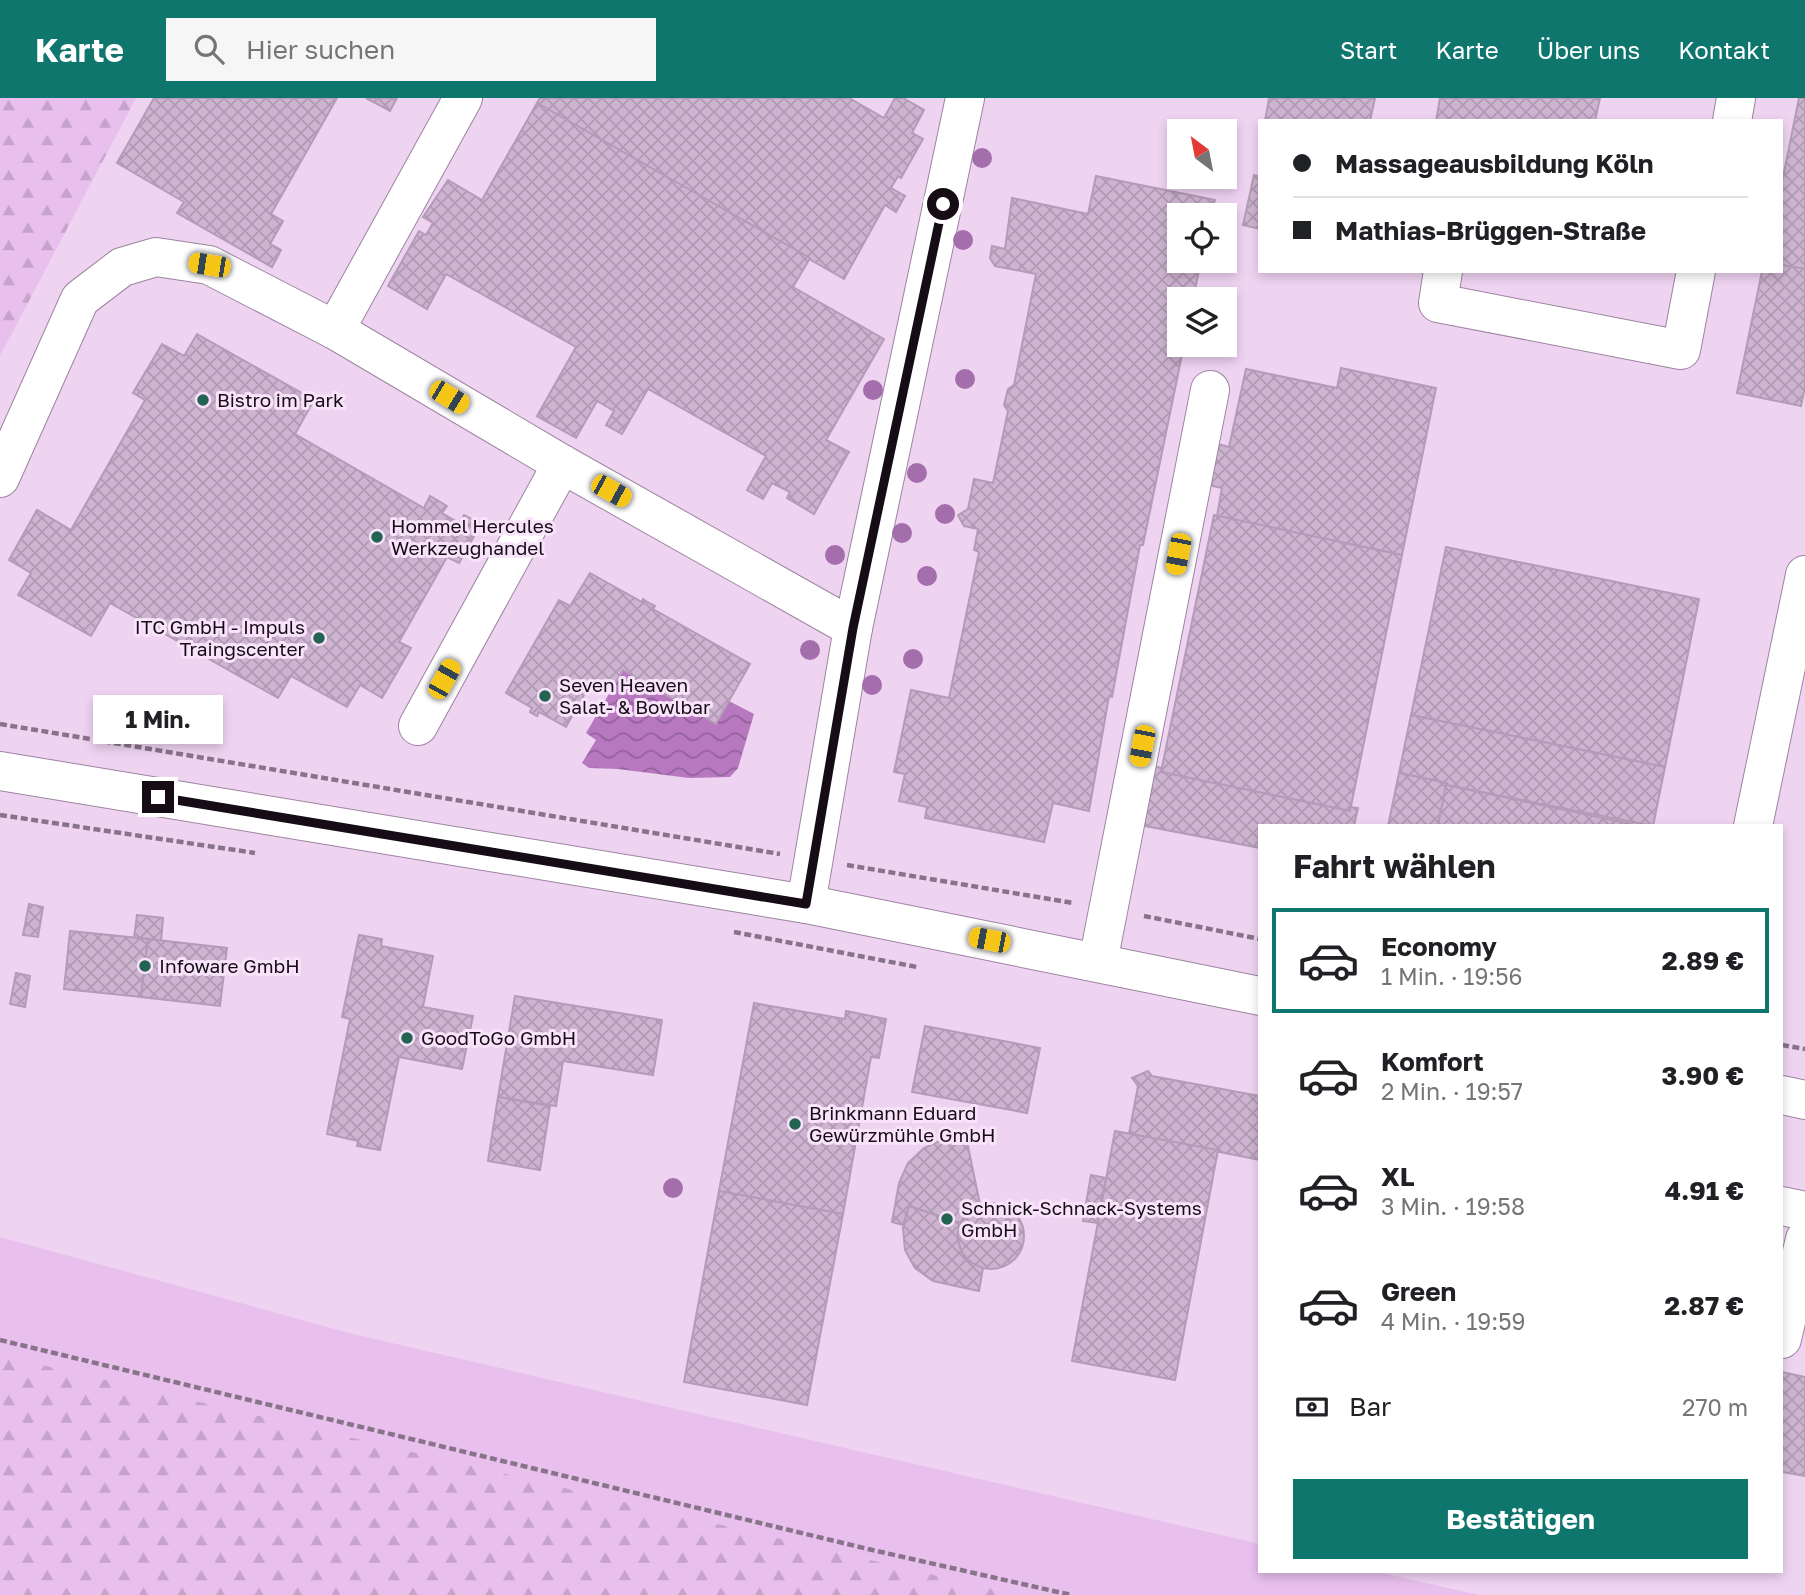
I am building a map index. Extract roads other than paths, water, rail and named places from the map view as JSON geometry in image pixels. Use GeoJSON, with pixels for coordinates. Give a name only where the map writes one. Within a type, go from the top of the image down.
{"type":"FeatureCollection","features":[{"type":"Feature","properties":{"kind":"street"},"geometry":{"type":"LineString","coordinates":[[335,330],[463,98]]}},
{"type":"Feature","properties":{"kind":"street"},"geometry":{"type":"LineString","coordinates":[[806,904],[853,628],[965,98]]}},
{"type":"Feature","properties":{"kind":"street"},"geometry":{"type":"LineString","coordinates":[[1732,119],[1736,98]]}},
{"type":"Feature","properties":{"kind":"street"},"geometry":{"type":"LineString","coordinates":[[0,478],[80,299],[122,267],[156,257],[209,265],[335,330],[562,464],[853,628]]}},
{"type":"Feature","properties":{"kind":"street"},"geometry":{"type":"LineString","coordinates":[[1443,273],[1438,303],[1681,350],[1696,273]]}},
{"type":"Feature","properties":{"kind":"street"},"geometry":{"type":"LineString","coordinates":[[1098,962],[1111,910],[1210,390]]}},
{"type":"Feature","properties":{"kind":"street"},"geometry":{"type":"LineString","coordinates":[[418,726],[562,464]]}},
{"type":"Feature","properties":{"kind":"street"},"geometry":{"type":"LineString","coordinates":[[1753,824],[1805,575]]}},
{"type":"Feature","properties":{"kind":"street"},"geometry":{"type":"LineString","coordinates":[[0,771],[806,904],[1258,996]]}},
{"type":"Feature","properties":{"kind":"street"},"geometry":{"type":"LineString","coordinates":[[1783,1095],[1805,1100]]}},
{"type":"Feature","properties":{"kind":"street"},"geometry":{"type":"LineString","coordinates":[[1783,1206],[1805,1211]]}},
{"type":"Feature","properties":{"kind":"street"},"geometry":{"type":"LineString","coordinates":[[1783,1335],[1805,1239]]}},
{"type":"Feature","properties":{"kind":"water"},"geometry":{"type":"Polygon","coordinates":[[[623,670],[716,723],[729,701],[754,714],[738,768],[730,777],[689,778],[589,768],[582,763],[596,740],[586,733],[623,670]]]}},
{"type":"Feature","properties":{"kind":"place","name":"Bistro im Park"},"geometry":{"type":"Point","coordinates":[203,400]}},
{"type":"Feature","properties":{"kind":"place","name":"Hommel Hercules Werkzeughandel"},"geometry":{"type":"Point","coordinates":[377,537]}},
{"type":"Feature","properties":{"kind":"place","name":"ITC GmbH - Impuls Traingscenter"},"geometry":{"type":"Point","coordinates":[319,638]}},
{"type":"Feature","properties":{"kind":"place","name":"Seven Heaven Salat- & Bowlbar"},"geometry":{"type":"Point","coordinates":[545,696]}},
{"type":"Feature","properties":{"kind":"place","name":"Infoware GmbH"},"geometry":{"type":"Point","coordinates":[145,966]}},
{"type":"Feature","properties":{"kind":"place","name":"GoodToGo GmbH"},"geometry":{"type":"Point","coordinates":[407,1038]}},
{"type":"Feature","properties":{"kind":"place","name":"Brinkmann Eduard Gewürzmühle GmbH"},"geometry":{"type":"Point","coordinates":[795,1124]}},
{"type":"Feature","properties":{"kind":"place","name":"Schnick-Schnack-Systems GmbH"},"geometry":{"type":"Point","coordinates":[947,1219]}}]}
